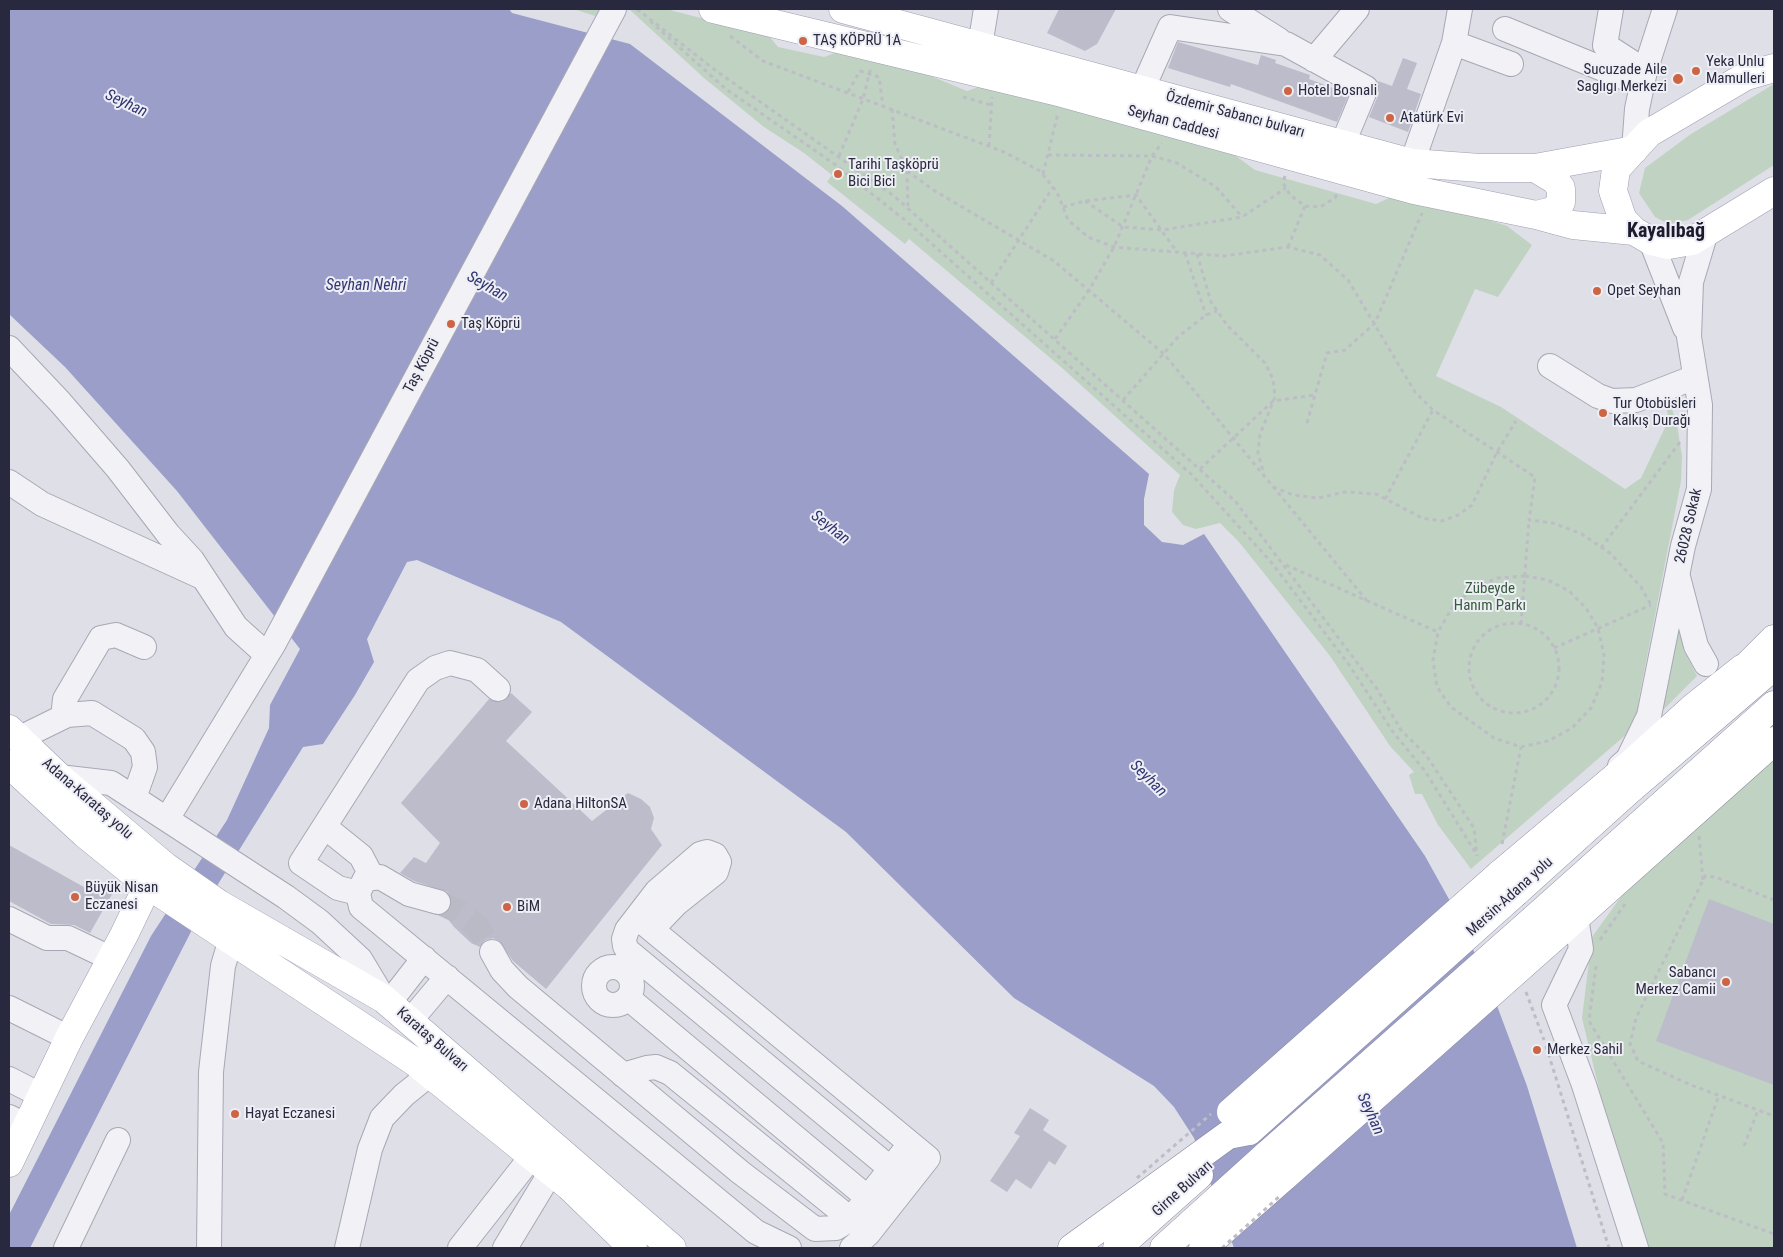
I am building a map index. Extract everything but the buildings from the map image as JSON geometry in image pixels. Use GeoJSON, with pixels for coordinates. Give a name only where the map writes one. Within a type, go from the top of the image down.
{"type":"FeatureCollection","features":[{"type":"Feature","properties":{"kind":"main road","name":"Özdemir Sabancı bulvarı"},"geometry":{"type":"LineString","coordinates":[[843,9],[1412,163],[1480,168],[1535,168],[1634,150]]}},
{"type":"Feature","properties":{"kind":"main road","name":"Seyhan Caddesi"},"geometry":{"type":"LineString","coordinates":[[718,20],[993,76],[1062,93],[1414,190],[1536,215],[1574,225],[1643,236],[1669,245],[1692,241],[1774,191]]}},
{"type":"Feature","properties":{"kind":"main road"},"geometry":{"type":"LineString","coordinates":[[1643,236],[1624,220],[1613,191],[1616,169],[1649,133],[1746,76],[1774,68]]}},
{"type":"Feature","properties":{"kind":"main road"},"geometry":{"type":"LineString","coordinates":[[1535,168],[1555,180],[1561,188],[1561,202],[1554,210],[1536,215]]}},
{"type":"Feature","properties":{"kind":"main road"},"geometry":{"type":"LineString","coordinates":[[1507,883],[1589,799],[1695,706],[1743,668],[1774,639]]}},
{"type":"Feature","properties":{"kind":"main road","name":"Mersin-Adana yolu"},"geometry":{"type":"LineString","coordinates":[[1240,1121],[1507,883],[1628,791],[1774,666]]}},
{"type":"Feature","properties":{"kind":"main road"},"geometry":{"type":"LineString","coordinates":[[1628,791],[1650,761],[1702,714],[1743,668]]}},
{"type":"Feature","properties":{"kind":"main road"},"geometry":{"type":"LineString","coordinates":[[1203,1248],[1286,1175],[1543,929],[1649,816],[1774,704]]}},
{"type":"Feature","properties":{"kind":"main road"},"geometry":{"type":"LineString","coordinates":[[1649,816],[1688,797],[1774,730]]}},
{"type":"Feature","properties":{"kind":"main road","name":"Adana-Karataş yolu"},"geometry":{"type":"LineString","coordinates":[[14,734],[59,777],[158,881]]}},
{"type":"Feature","properties":{"kind":"main road"},"geometry":{"type":"LineString","coordinates":[[1191,1248],[1206,1229],[1261,1177],[1268,1154],[1543,929],[1576,917],[1774,741]]}},
{"type":"Feature","properties":{"kind":"main road","name":"Adana-Karataş yolu"},"geometry":{"type":"LineString","coordinates":[[9,764],[85,834],[158,881]]}},
{"type":"Feature","properties":{"kind":"main road"},"geometry":{"type":"LineString","coordinates":[[9,1163],[18,1122],[42,1096],[69,1038],[112,959],[158,881]]}},
{"type":"Feature","properties":{"kind":"main road","name":"Karataş Bulvarı"},"geometry":{"type":"LineString","coordinates":[[158,881],[213,914],[338,974],[387,1001],[672,1248]]}},
{"type":"Feature","properties":{"kind":"main road","name":"Karataş Bulvarı"},"geometry":{"type":"LineString","coordinates":[[213,914],[231,939],[415,1062],[430,1074],[541,1164],[620,1243]]}},
{"type":"Feature","properties":{"kind":"main road"},"geometry":{"type":"LineString","coordinates":[[1072,1248],[1228,1135],[1240,1121]]}},
{"type":"Feature","properties":{"kind":"main road","name":"Girne Bulvarı"},"geometry":{"type":"LineString","coordinates":[[1117,1248],[1240,1121]]}},
{"type":"Feature","properties":{"kind":"main road","name":"Girne Bulvarı"},"geometry":{"type":"LineString","coordinates":[[1164,1248],[1268,1154]]}},
{"type":"Feature","properties":{"kind":"street","name":"Taș Köprü"},"geometry":{"type":"LineString","coordinates":[[167,819],[269,649],[614,9]]}},
{"type":"Feature","properties":{"kind":"street"},"geometry":{"type":"LineString","coordinates":[[980,46],[986,9]]}},
{"type":"Feature","properties":{"kind":"street"},"geometry":{"type":"LineString","coordinates":[[1230,9],[1286,44],[1366,88],[1343,143]]}},
{"type":"Feature","properties":{"kind":"street"},"geometry":{"type":"LineString","coordinates":[[1314,60],[1356,9]]}},
{"type":"Feature","properties":{"kind":"street"},"geometry":{"type":"LineString","coordinates":[[1412,163],[1454,43],[1460,9]]}},
{"type":"Feature","properties":{"kind":"street"},"geometry":{"type":"LineString","coordinates":[[1611,9],[1605,45],[1644,78]]}},
{"type":"Feature","properties":{"kind":"street"},"geometry":{"type":"LineString","coordinates":[[1634,150],[1637,109],[1644,78],[1666,9]]}},
{"type":"Feature","properties":{"kind":"street"},"geometry":{"type":"LineString","coordinates":[[1142,90],[1170,28],[1286,44]]}},
{"type":"Feature","properties":{"kind":"street"},"geometry":{"type":"LineString","coordinates":[[1505,29],[1644,78]]}},
{"type":"Feature","properties":{"kind":"street"},"geometry":{"type":"LineString","coordinates":[[1454,43],[1512,64]]}},
{"type":"Feature","properties":{"kind":"street","name":"26028 Sokak"},"geometry":{"type":"LineString","coordinates":[[1589,799],[1628,759],[1649,716],[1677,575],[1699,489],[1700,405],[1689,337],[1691,282],[1706,232]]}},
{"type":"Feature","properties":{"kind":"street"},"geometry":{"type":"LineString","coordinates":[[1643,236],[1689,337]]}},
{"type":"Feature","properties":{"kind":"street"},"geometry":{"type":"LineString","coordinates":[[9,348],[60,402],[118,469],[205,579],[236,627],[269,649]]}},
{"type":"Feature","properties":{"kind":"street"},"geometry":{"type":"LineString","coordinates":[[1550,366],[1598,396],[1612,401],[1636,400],[1695,377]]}},
{"type":"Feature","properties":{"kind":"street"},"geometry":{"type":"LineString","coordinates":[[9,482],[42,504],[205,579]]}},
{"type":"Feature","properties":{"kind":"street"},"geometry":{"type":"LineString","coordinates":[[1677,575],[1696,646],[1706,664]]}},
{"type":"Feature","properties":{"kind":"street"},"geometry":{"type":"LineString","coordinates":[[67,715],[64,708],[66,699],[101,638],[116,635],[144,647]]}},
{"type":"Feature","properties":{"kind":"street"},"geometry":{"type":"LineString","coordinates":[[438,902],[409,894],[386,879],[365,885],[338,888],[301,863],[418,680],[426,673],[442,665],[459,664],[484,675],[498,689]]}},
{"type":"Feature","properties":{"kind":"street"},"geometry":{"type":"LineString","coordinates":[[14,734],[67,715],[92,714],[139,745],[145,760],[145,767],[134,798]]}},
{"type":"Feature","properties":{"kind":"street"},"geometry":{"type":"LineString","coordinates":[[59,777],[111,783],[320,922],[360,959],[387,1001],[424,958]]}},
{"type":"Feature","properties":{"kind":"street"},"geometry":{"type":"LineString","coordinates":[[325,827],[361,856],[365,885],[361,907],[756,1232],[789,1248]]}},
{"type":"Feature","properties":{"kind":"street"},"geometry":{"type":"LineString","coordinates":[[1576,917],[1581,949],[1554,1005],[1584,1086],[1636,1248]]}},
{"type":"Feature","properties":{"kind":"street"},"geometry":{"type":"LineString","coordinates":[[9,919],[47,938],[68,938],[112,959]]}},
{"type":"Feature","properties":{"kind":"street"},"geometry":{"type":"LineString","coordinates":[[857,1234],[876,1205],[900,1176],[910,1144],[644,922],[624,934],[625,946],[628,952],[900,1176]]}},
{"type":"Feature","properties":{"kind":"street"},"geometry":{"type":"LineString","coordinates":[[209,1248],[211,1072],[223,966],[231,939]]}},
{"type":"Feature","properties":{"kind":"street"},"geometry":{"type":"LineString","coordinates":[[492,952],[502,970],[536,1002],[802,1222],[815,1229],[836,1228],[857,1234]]}},
{"type":"Feature","properties":{"kind":"street"},"geometry":{"type":"LineString","coordinates":[[410,1021],[447,977]]}},
{"type":"Feature","properties":{"kind":"street"},"geometry":{"type":"LineString","coordinates":[[628,998],[876,1205]]}},
{"type":"Feature","properties":{"kind":"street"},"geometry":{"type":"LineString","coordinates":[[512,1031],[536,1002]]}},
{"type":"Feature","properties":{"kind":"street"},"geometry":{"type":"LineString","coordinates":[[9,1008],[69,1038]]}},
{"type":"Feature","properties":{"kind":"street"},"geometry":{"type":"LineString","coordinates":[[536,1051],[560,1022]]}},
{"type":"Feature","properties":{"kind":"street"},"geometry":{"type":"LineString","coordinates":[[623,1075],[656,1067],[670,1073],[857,1234]]}},
{"type":"Feature","properties":{"kind":"street"},"geometry":{"type":"LineString","coordinates":[[347,1248],[370,1149],[382,1118],[404,1095],[430,1074]]}},
{"type":"Feature","properties":{"kind":"street"},"geometry":{"type":"LineString","coordinates":[[9,1079],[42,1096]]}},
{"type":"Feature","properties":{"kind":"street"},"geometry":{"type":"LineString","coordinates":[[66,1248],[118,1140]]}},
{"type":"Feature","properties":{"kind":"street"},"geometry":{"type":"LineString","coordinates":[[460,1248],[541,1164]]}},
{"type":"Feature","properties":{"kind":"street"},"geometry":{"type":"LineString","coordinates":[[505,1248],[541,1164]]}},
{"type":"Feature","properties":{"kind":"path"},"geometry":{"type":"LineString","coordinates":[[637,9],[715,70],[839,156],[908,209],[1235,501],[1377,689],[1401,730],[1426,755],[1474,828],[1477,856],[1425,771],[1393,732],[1349,665],[1272,563],[1192,475],[906,221],[833,163],[726,89],[637,9]]}},
{"type":"Feature","properties":{"kind":"path"},"geometry":{"type":"LineString","coordinates":[[718,20],[763,61],[989,146],[1040,171],[1054,187],[1068,220],[1088,238],[1114,247],[1224,256],[1288,247],[1320,255],[1348,280],[1414,392],[1433,410],[1535,477],[1529,520],[1521,624]]}},
{"type":"Feature","properties":{"kind":"path"},"geometry":{"type":"LineString","coordinates":[[839,156],[864,99],[872,61]]}},
{"type":"Feature","properties":{"kind":"path"},"geometry":{"type":"LineString","coordinates":[[848,92],[860,71],[879,77],[883,106]]}},
{"type":"Feature","properties":{"kind":"path"},"geometry":{"type":"LineString","coordinates":[[989,146],[993,76]]}},
{"type":"Feature","properties":{"kind":"path"},"geometry":{"type":"LineString","coordinates":[[1042,174],[1062,93]]}},
{"type":"Feature","properties":{"kind":"path"},"geometry":{"type":"LineString","coordinates":[[963,97],[991,105]]}},
{"type":"Feature","properties":{"kind":"path"},"geometry":{"type":"LineString","coordinates":[[892,109],[895,144],[907,171],[908,209]]}},
{"type":"Feature","properties":{"kind":"path"},"geometry":{"type":"LineString","coordinates":[[1055,339],[1089,290],[1114,247],[1152,156],[1175,124]]}},
{"type":"Feature","properties":{"kind":"path"},"geometry":{"type":"LineString","coordinates":[[1048,155],[1152,156],[1177,163],[1216,187],[1242,217]]}},
{"type":"Feature","properties":{"kind":"path"},"geometry":{"type":"LineString","coordinates":[[1293,156],[1283,183],[1290,195],[1305,206],[1320,207],[1336,198],[1339,185]]}},
{"type":"Feature","properties":{"kind":"path"},"geometry":{"type":"LineString","coordinates":[[907,171],[935,191],[1017,241],[1054,261],[1164,354],[1367,602]]}},
{"type":"Feature","properties":{"kind":"path"},"geometry":{"type":"LineString","coordinates":[[992,282],[1054,187]]}},
{"type":"Feature","properties":{"kind":"path"},"geometry":{"type":"LineString","coordinates":[[1084,201],[1123,226],[1162,230],[1242,217],[1286,188]]}},
{"type":"Feature","properties":{"kind":"path"},"geometry":{"type":"LineString","coordinates":[[1063,207],[1084,201],[1136,195]]}},
{"type":"Feature","properties":{"kind":"path"},"geometry":{"type":"LineString","coordinates":[[1136,195],[1178,252]]}},
{"type":"Feature","properties":{"kind":"path"},"geometry":{"type":"LineString","coordinates":[[1288,247],[1305,206]]}},
{"type":"Feature","properties":{"kind":"path"},"geometry":{"type":"LineString","coordinates":[[1307,423],[1326,353],[1345,350],[1375,323],[1425,206]]}},
{"type":"Feature","properties":{"kind":"path"},"geometry":{"type":"LineString","coordinates":[[1185,253],[1206,315]]}},
{"type":"Feature","properties":{"kind":"path"},"geometry":{"type":"LineString","coordinates":[[1197,254],[1211,302],[1227,325],[1265,363],[1273,379],[1273,401],[1260,434],[1258,453],[1265,477]]}},
{"type":"Feature","properties":{"kind":"path"},"geometry":{"type":"LineString","coordinates":[[1123,400],[1179,336],[1206,315],[1217,311]]}},
{"type":"Feature","properties":{"kind":"path"},"geometry":{"type":"LineString","coordinates":[[1200,469],[1273,401],[1315,395]]}},
{"type":"Feature","properties":{"kind":"path"},"geometry":{"type":"LineString","coordinates":[[1385,499],[1433,410]]}},
{"type":"Feature","properties":{"kind":"path"},"geometry":{"type":"LineString","coordinates":[[1273,488],[1293,495],[1318,498],[1345,492],[1376,494],[1422,518],[1442,522],[1472,506],[1497,452],[1516,420]]}},
{"type":"Feature","properties":{"kind":"path"},"geometry":{"type":"LineString","coordinates":[[1601,548],[1684,437]]}},
{"type":"Feature","properties":{"kind":"path"},"geometry":{"type":"LineString","coordinates":[[1529,520],[1553,523],[1575,531],[1611,554],[1641,587],[1654,610]]}},
{"type":"Feature","properties":{"kind":"path"},"geometry":{"type":"LineString","coordinates":[[1283,564],[1438,632]]}},
{"type":"Feature","properties":{"kind":"path"},"geometry":{"type":"LineString","coordinates":[[1525,576],[1548,580],[1569,591],[1586,608],[1598,628],[1604,655],[1602,682],[1591,708],[1572,728],[1548,742],[1521,747],[1494,738],[1452,707],[1437,687],[1434,660],[1438,632],[1452,608],[1472,589],[1497,578],[1525,576]]}},
{"type":"Feature","properties":{"kind":"path"},"geometry":{"type":"LineString","coordinates":[[1554,648],[1651,605]]}},
{"type":"Feature","properties":{"kind":"path"},"geometry":{"type":"LineString","coordinates":[[1509,623],[1521,624],[1539,630],[1554,648],[1559,667],[1557,681],[1551,694],[1541,704],[1529,711],[1515,714],[1501,712],[1488,706],[1476,695],[1470,681],[1468,665],[1472,650],[1481,637],[1494,627],[1509,623]]}},
{"type":"Feature","properties":{"kind":"path"},"geometry":{"type":"LineString","coordinates":[[1501,847],[1521,747]]}},
{"type":"Feature","properties":{"kind":"path"},"geometry":{"type":"LineString","coordinates":[[1699,828],[1703,881]]}},
{"type":"Feature","properties":{"kind":"path"},"geometry":{"type":"LineString","coordinates":[[1774,900],[1715,876],[1705,876],[1636,1018],[1630,1044],[1638,1061],[1774,1116]]}},
{"type":"Feature","properties":{"kind":"path"},"geometry":{"type":"LineString","coordinates":[[1598,949],[1599,940],[1631,896]]}},
{"type":"Feature","properties":{"kind":"path"},"geometry":{"type":"LineString","coordinates":[[1597,958],[1589,1022],[1663,1143],[1665,1194],[1774,1234]]}},
{"type":"Feature","properties":{"kind":"path"},"geometry":{"type":"LineString","coordinates":[[1526,992],[1547,1049],[1609,1248]]}},
{"type":"Feature","properties":{"kind":"path"},"geometry":{"type":"LineString","coordinates":[[1682,1200],[1719,1095]]}},
{"type":"Feature","properties":{"kind":"path"},"geometry":{"type":"LineString","coordinates":[[1744,1146],[1758,1110]]}},
{"type":"Feature","properties":{"kind":"green space"},"geometry":{"type":"Polygon","coordinates":[[[574,9],[601,9],[595,16],[574,9]]]}},
{"type":"Feature","properties":{"kind":"green space","name":"Zübeyde Hanım Parkı"},"geometry":{"type":"Polygon","coordinates":[[[630,10],[670,10],[769,36],[778,47],[824,57],[843,50],[904,65],[967,91],[993,82],[1225,148],[1255,170],[1376,204],[1402,192],[1507,226],[1532,245],[1498,297],[1475,289],[1436,376],[1501,407],[1625,489],[1641,478],[1669,419],[1663,396],[1667,393],[1677,425],[1682,456],[1681,481],[1639,698],[1638,716],[1629,732],[1471,869],[1438,825],[1422,794],[1415,794],[1409,775],[1414,772],[1390,746],[1330,656],[1239,542],[1220,523],[1196,529],[1183,525],[1172,512],[1174,490],[1180,475],[1061,367],[909,239],[905,244],[827,182],[832,175],[804,153],[764,127],[704,78],[630,10]]]}},
{"type":"Feature","properties":{"kind":"green space"},"geometry":{"type":"Polygon","coordinates":[[[1774,84],[1774,165],[1688,220],[1669,224],[1655,217],[1639,193],[1645,168],[1691,134],[1774,84]]]}},
{"type":"Feature","properties":{"kind":"green space"},"geometry":{"type":"Polygon","coordinates":[[[1678,617],[1684,651],[1697,676],[1663,710],[1678,617]]]}},
{"type":"Feature","properties":{"kind":"green space"},"geometry":{"type":"Polygon","coordinates":[[[1765,759],[1774,762],[1774,1248],[1641,1248],[1623,1189],[1582,1018],[1592,937],[1641,869],[1765,759]]]}},
{"type":"Feature","properties":{"kind":"water","name":"Seyhan Nehri"},"geometry":{"type":"Polygon","coordinates":[[[9,9],[509,9],[512,13],[630,44],[842,206],[1149,474],[1144,499],[1144,525],[1162,542],[1183,545],[1204,534],[1425,856],[1455,910],[1490,987],[1527,1086],[1577,1248],[1234,1248],[1194,1138],[1174,1107],[1154,1086],[1014,998],[846,832],[561,622],[417,560],[407,562],[367,639],[374,662],[355,695],[323,744],[303,747],[202,910],[30,1248],[9,1248],[9,1215],[151,936],[227,820],[269,728],[270,705],[300,649],[177,491],[65,367],[9,314],[9,9]]]}},
{"type":"Feature","properties":{"kind":"tunnel"},"geometry":{"type":"LineString","coordinates":[[438,902],[457,911],[476,925],[492,952]]}},
{"type":"Feature","properties":{"kind":"place","name":"TAŞ KÖPRÜ 1A"},"geometry":{"type":"Point","coordinates":[803,41]}},
{"type":"Feature","properties":{"kind":"place","name":"Yeka Unlu Mamulleri"},"geometry":{"type":"Point","coordinates":[1696,71]}},
{"type":"Feature","properties":{"kind":"place","name":"Sucuzade Aile Saglıgı Merkezi"},"geometry":{"type":"Point","coordinates":[1678,79]}},
{"type":"Feature","properties":{"kind":"place","name":"Hotel Bosnali"},"geometry":{"type":"Point","coordinates":[1288,91]}},
{"type":"Feature","properties":{"kind":"place","name":"Atatürk Evi"},"geometry":{"type":"Point","coordinates":[1390,118]}},
{"type":"Feature","properties":{"kind":"place","name":"Tarihi Taşköprü Bici Bici"},"geometry":{"type":"Point","coordinates":[838,174]}},
{"type":"Feature","properties":{"kind":"place","name":"Opet Seyhan"},"geometry":{"type":"Point","coordinates":[1597,291]}},
{"type":"Feature","properties":{"kind":"place","name":"Taş Köprü"},"geometry":{"type":"Point","coordinates":[451,324]}},
{"type":"Feature","properties":{"kind":"place","name":"Tur Otobüsleri Kalkış Durağı"},"geometry":{"type":"Point","coordinates":[1603,413]}},
{"type":"Feature","properties":{"kind":"place","name":"Adana HiltonSA"},"geometry":{"type":"Point","coordinates":[524,804]}},
{"type":"Feature","properties":{"kind":"place","name":"Büyük Nisan Eczanesi"},"geometry":{"type":"Point","coordinates":[75,897]}},
{"type":"Feature","properties":{"kind":"place","name":"BiM"},"geometry":{"type":"Point","coordinates":[507,907]}},
{"type":"Feature","properties":{"kind":"place","name":"Sabancı Merkez Camii"},"geometry":{"type":"Point","coordinates":[1726,982]}},
{"type":"Feature","properties":{"kind":"place","name":"Merkez Sahil"},"geometry":{"type":"Point","coordinates":[1537,1050]}},
{"type":"Feature","properties":{"kind":"place","name":"Hayat Eczanesi"},"geometry":{"type":"Point","coordinates":[235,1114]}},
{"type":"Feature","properties":{"kind":"district","name":"Kayalıbağ"},"geometry":{"type":"Point","coordinates":[1666,232]}},
{"type":"Feature","properties":{"kind":"water label","name":"Seyhan"},"geometry":{"type":"Point","coordinates":[126,104]}},
{"type":"Feature","properties":{"kind":"water label","name":"Seyhan"},"geometry":{"type":"Point","coordinates":[487,287]}},
{"type":"Feature","properties":{"kind":"water label","name":"Seyhan"},"geometry":{"type":"Point","coordinates":[830,528]}},
{"type":"Feature","properties":{"kind":"water label","name":"Seyhan"},"geometry":{"type":"Point","coordinates":[1148,779]}},
{"type":"Feature","properties":{"kind":"water label","name":"Seyhan"},"geometry":{"type":"Point","coordinates":[1370,1114]}}]}
